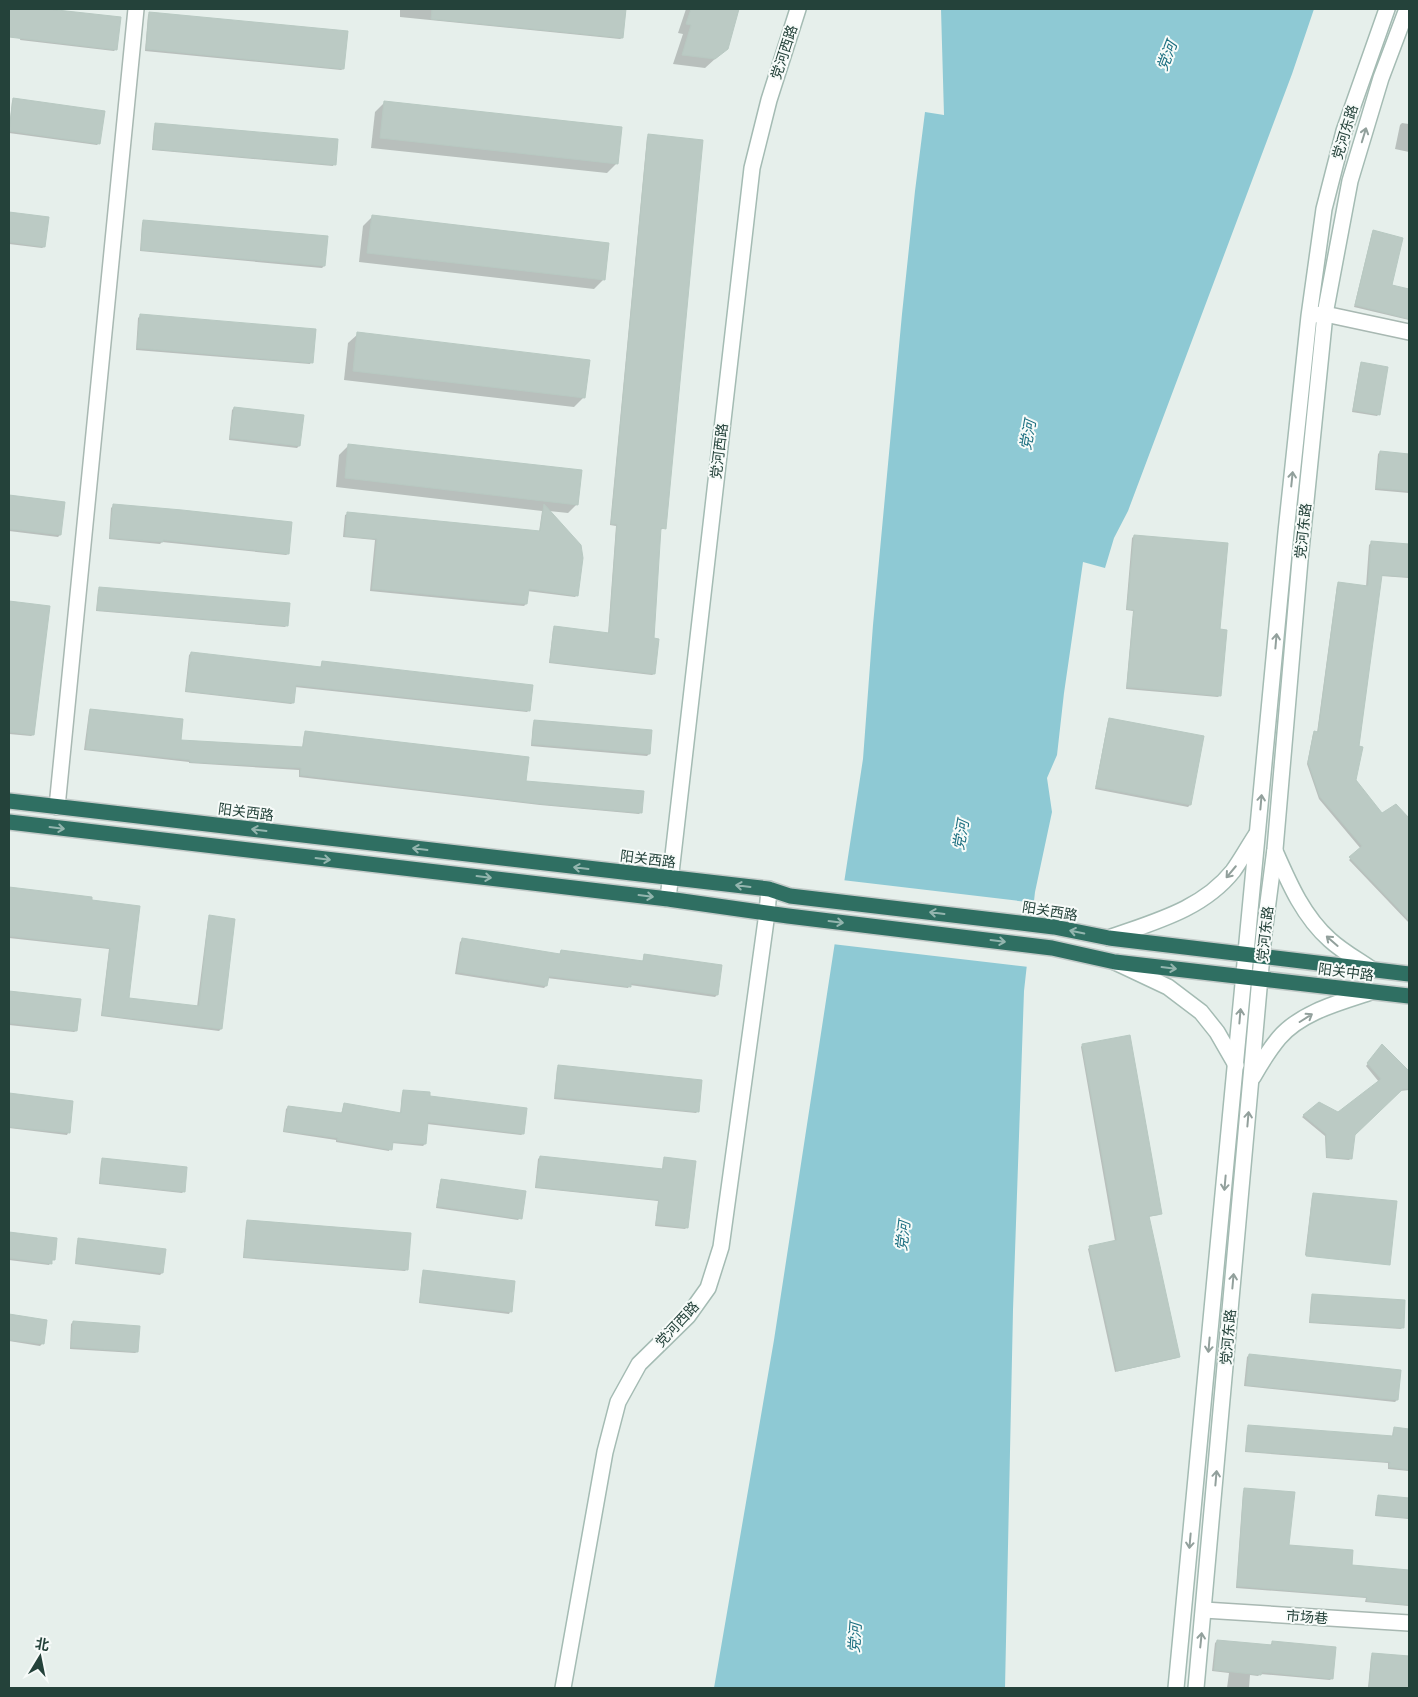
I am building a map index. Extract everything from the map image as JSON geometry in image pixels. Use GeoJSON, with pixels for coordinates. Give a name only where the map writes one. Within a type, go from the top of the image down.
{"type":"FeatureCollection","features":[{"type":"Feature","properties":{"kind":"highway","name":"阳关西路"},"geometry":{"type":"LineString","coordinates":[[9,801],[769,889],[790,896],[1054,927],[1109,938],[1282,959]]}},
{"type":"Feature","properties":{"kind":"highway"},"geometry":{"type":"LineString","coordinates":[[9,822],[668,899],[788,916],[1052,948],[1115,962],[1260,979]]}},
{"type":"Feature","properties":{"kind":"highway","name":"阳关中路"},"geometry":{"type":"LineString","coordinates":[[1282,959],[1409,974]]}},
{"type":"Feature","properties":{"kind":"highway","name":"阳关中路"},"geometry":{"type":"LineString","coordinates":[[1260,979],[1409,996]]}},
{"type":"Feature","properties":{"kind":"main road"},"geometry":{"type":"LineString","coordinates":[[57,807],[136,9]]}},
{"type":"Feature","properties":{"kind":"main road","name":"党河西路"},"geometry":{"type":"LineString","coordinates":[[668,899],[752,168],[768,100],[798,9]]}},
{"type":"Feature","properties":{"kind":"main road","name":"党河东路"},"geometry":{"type":"LineString","coordinates":[[1176,1688],[1309,316],[1324,209],[1344,130],[1387,9]]}},
{"type":"Feature","properties":{"kind":"main road","name":"党河东路"},"geometry":{"type":"LineString","coordinates":[[1196,1688],[1262,956],[1275,849],[1299,569],[1325,314],[1350,182],[1381,78],[1407,9]]}},
{"type":"Feature","properties":{"kind":"main road"},"geometry":{"type":"LineString","coordinates":[[1309,316],[1325,314],[1409,332]]}},
{"type":"Feature","properties":{"kind":"main road"},"geometry":{"type":"LineString","coordinates":[[1109,938],[1179,913],[1205,898],[1233,871],[1258,832]]}},
{"type":"Feature","properties":{"kind":"main road"},"geometry":{"type":"LineString","coordinates":[[1275,849],[1292,891],[1310,918],[1330,940],[1371,969]]}},
{"type":"Feature","properties":{"kind":"main road","name":"党河西路"},"geometry":{"type":"LineString","coordinates":[[564,1688],[605,1452],[618,1402],[639,1364],[688,1316],[708,1288],[721,1247],[769,889]]}},
{"type":"Feature","properties":{"kind":"main road"},"geometry":{"type":"LineString","coordinates":[[1115,962],[1168,988],[1200,1012],[1217,1032],[1236,1065]]}},
{"type":"Feature","properties":{"kind":"main road"},"geometry":{"type":"LineString","coordinates":[[1251,1080],[1281,1037],[1297,1024],[1319,1010],[1372,992]]}},
{"type":"Feature","properties":{"kind":"main road","name":"市场巷"},"geometry":{"type":"LineString","coordinates":[[1204,1610],[1409,1623]]}},
{"type":"Feature","properties":{"kind":"water","name":"党河"},"geometry":{"type":"Polygon","coordinates":[[[941,9],[1314,9],[1292,74],[1128,511],[1114,538],[1105,568],[1083,562],[1057,755],[1047,778],[1052,812],[1035,892],[1024,991],[1013,1310],[1005,1688],[714,1688],[774,1340],[863,759],[873,625],[915,191],[925,112],[944,115],[941,9]]]}},
{"type":"Feature","properties":{"kind":"pier"},"geometry":{"type":"Polygon","coordinates":[[[842,880],[1036,903],[1029,967],[832,944],[842,880]]]}},
{"type":"Feature","properties":{"kind":"building"},"geometry":{"type":"Polygon","coordinates":[[[9,9],[48,9],[121,17],[117,50],[9,37],[9,9]]]}},
{"type":"Feature","properties":{"kind":"building"},"geometry":{"type":"Polygon","coordinates":[[[432,9],[626,9],[623,38],[431,19],[432,9]]]}},
{"type":"Feature","properties":{"kind":"building"},"geometry":{"type":"Polygon","coordinates":[[[691,9],[739,9],[728,49],[715,59],[682,55],[691,25],[686,24],[691,9]]]}},
{"type":"Feature","properties":{"kind":"building"},"geometry":{"type":"Polygon","coordinates":[[[149,12],[348,31],[344,69],[146,49],[149,12]]]}},
{"type":"Feature","properties":{"kind":"building"},"geometry":{"type":"Polygon","coordinates":[[[13,98],[105,111],[100,144],[9,131],[13,98]]]}},
{"type":"Feature","properties":{"kind":"building"},"geometry":{"type":"Polygon","coordinates":[[[384,101],[622,127],[618,164],[380,138],[384,101]]]}},
{"type":"Feature","properties":{"kind":"building"},"geometry":{"type":"Polygon","coordinates":[[[155,123],[338,139],[336,165],[153,149],[155,123]]]}},
{"type":"Feature","properties":{"kind":"building"},"geometry":{"type":"Polygon","coordinates":[[[648,134],[703,140],[666,529],[661,528],[654,638],[659,639],[655,674],[550,662],[554,626],[609,633],[617,524],[611,524],[648,134]]]}},
{"type":"Feature","properties":{"kind":"building"},"geometry":{"type":"Polygon","coordinates":[[[9,212],[49,217],[45,247],[9,242],[9,212]]]}},
{"type":"Feature","properties":{"kind":"building"},"geometry":{"type":"Polygon","coordinates":[[[372,215],[609,243],[605,280],[367,253],[372,215]]]}},
{"type":"Feature","properties":{"kind":"building"},"geometry":{"type":"Polygon","coordinates":[[[143,220],[328,236],[325,266],[141,250],[143,220]]]}},
{"type":"Feature","properties":{"kind":"building"},"geometry":{"type":"Polygon","coordinates":[[[1373,230],[1403,238],[1392,285],[1409,289],[1409,319],[1355,305],[1373,230]]]}},
{"type":"Feature","properties":{"kind":"building"},"geometry":{"type":"Polygon","coordinates":[[[140,314],[316,329],[313,363],[137,348],[140,314]]]}},
{"type":"Feature","properties":{"kind":"building"},"geometry":{"type":"Polygon","coordinates":[[[357,332],[590,360],[585,398],[353,371],[357,332]]]}},
{"type":"Feature","properties":{"kind":"building"},"geometry":{"type":"Polygon","coordinates":[[[1361,362],[1388,367],[1380,415],[1353,410],[1361,362]]]}},
{"type":"Feature","properties":{"kind":"building"},"geometry":{"type":"Polygon","coordinates":[[[234,407],[304,415],[300,446],[230,438],[234,407]]]}},
{"type":"Feature","properties":{"kind":"building"},"geometry":{"type":"Polygon","coordinates":[[[348,444],[582,470],[578,505],[345,478],[348,444]]]}},
{"type":"Feature","properties":{"kind":"building"},"geometry":{"type":"Polygon","coordinates":[[[1380,451],[1409,454],[1409,491],[1376,488],[1380,451]]]}},
{"type":"Feature","properties":{"kind":"building"},"geometry":{"type":"Polygon","coordinates":[[[9,495],[65,502],[61,535],[9,529],[9,495]]]}},
{"type":"Feature","properties":{"kind":"building"},"geometry":{"type":"Polygon","coordinates":[[[113,504],[292,522],[289,554],[163,540],[163,542],[110,538],[113,504]]]}},
{"type":"Feature","properties":{"kind":"building"},"geometry":{"type":"Polygon","coordinates":[[[544,504],[581,545],[583,558],[578,596],[529,589],[527,604],[372,589],[377,539],[345,536],[347,512],[540,531],[544,504]]]}},
{"type":"Feature","properties":{"kind":"building"},"geometry":{"type":"Polygon","coordinates":[[[1134,535],[1228,543],[1220,629],[1227,630],[1221,696],[1127,687],[1134,610],[1127,609],[1134,535]]]}},
{"type":"Feature","properties":{"kind":"building"},"geometry":{"type":"Polygon","coordinates":[[[1371,541],[1409,544],[1409,577],[1382,575],[1359,746],[1363,747],[1356,780],[1382,813],[1396,804],[1409,818],[1409,920],[1349,857],[1362,846],[1320,797],[1308,762],[1314,731],[1318,732],[1338,582],[1368,586],[1371,541]]]}},
{"type":"Feature","properties":{"kind":"building"},"geometry":{"type":"Polygon","coordinates":[[[99,587],[290,603],[288,626],[97,610],[99,587]]]}},
{"type":"Feature","properties":{"kind":"building"},"geometry":{"type":"Polygon","coordinates":[[[9,601],[50,606],[34,735],[9,732],[9,601]]]}},
{"type":"Feature","properties":{"kind":"building"},"geometry":{"type":"Polygon","coordinates":[[[191,652],[321,667],[322,661],[533,685],[530,711],[296,685],[294,703],[186,691],[191,652]]]}},
{"type":"Feature","properties":{"kind":"building"},"geometry":{"type":"Polygon","coordinates":[[[90,709],[183,719],[181,740],[303,747],[305,731],[529,757],[526,781],[644,791],[642,813],[542,804],[300,775],[301,768],[190,762],[190,760],[86,749],[90,709]]]}},
{"type":"Feature","properties":{"kind":"building"},"geometry":{"type":"Polygon","coordinates":[[[1109,718],[1204,736],[1191,805],[1096,787],[1109,718]]]}},
{"type":"Feature","properties":{"kind":"building"},"geometry":{"type":"Polygon","coordinates":[[[534,720],[652,730],[650,754],[532,744],[534,720]]]}},
{"type":"Feature","properties":{"kind":"building"},"geometry":{"type":"Polygon","coordinates":[[[9,887],[92,897],[92,900],[140,906],[129,998],[199,1006],[209,915],[235,919],[222,1029],[102,1015],[110,948],[9,936],[9,887]]]}},
{"type":"Feature","properties":{"kind":"building"},"geometry":{"type":"Polygon","coordinates":[[[462,938],[560,954],[561,950],[643,961],[644,954],[722,965],[718,995],[631,983],[631,987],[549,976],[547,986],[457,972],[462,938]]]}},
{"type":"Feature","properties":{"kind":"building"},"geometry":{"type":"Polygon","coordinates":[[[9,991],[81,999],[77,1031],[9,1023],[9,991]]]}},
{"type":"Feature","properties":{"kind":"building"},"geometry":{"type":"Polygon","coordinates":[[[1130,1035],[1162,1214],[1149,1216],[1180,1357],[1117,1371],[1089,1246],[1117,1240],[1082,1044],[1130,1035]]]}},
{"type":"Feature","properties":{"kind":"building"},"geometry":{"type":"Polygon","coordinates":[[[1382,1044],[1409,1071],[1409,1089],[1403,1089],[1355,1135],[1352,1159],[1327,1157],[1326,1134],[1303,1115],[1319,1102],[1338,1112],[1381,1079],[1367,1063],[1382,1044]]]}},
{"type":"Feature","properties":{"kind":"building"},"geometry":{"type":"Polygon","coordinates":[[[558,1065],[702,1080],[699,1112],[555,1097],[558,1065]]]}},
{"type":"Feature","properties":{"kind":"building"},"geometry":{"type":"Polygon","coordinates":[[[403,1090],[430,1092],[430,1096],[527,1108],[524,1134],[428,1122],[426,1144],[393,1142],[392,1150],[337,1140],[338,1138],[284,1131],[288,1106],[342,1113],[344,1103],[401,1113],[403,1090]]]}},
{"type":"Feature","properties":{"kind":"building"},"geometry":{"type":"Polygon","coordinates":[[[9,1093],[73,1101],[70,1133],[9,1127],[9,1093]]]}},
{"type":"Feature","properties":{"kind":"building"},"geometry":{"type":"Polygon","coordinates":[[[540,1156],[663,1169],[664,1157],[696,1161],[688,1228],[656,1224],[659,1200],[536,1187],[540,1156]]]}},
{"type":"Feature","properties":{"kind":"building"},"geometry":{"type":"Polygon","coordinates":[[[102,1158],[187,1167],[185,1192],[100,1183],[102,1158]]]}},
{"type":"Feature","properties":{"kind":"building"},"geometry":{"type":"Polygon","coordinates":[[[441,1179],[526,1191],[522,1219],[437,1206],[441,1179]]]}},
{"type":"Feature","properties":{"kind":"building"},"geometry":{"type":"Polygon","coordinates":[[[1313,1193],[1397,1201],[1390,1265],[1306,1256],[1313,1193]]]}},
{"type":"Feature","properties":{"kind":"building"},"geometry":{"type":"Polygon","coordinates":[[[247,1220],[411,1233],[408,1270],[244,1257],[247,1220]]]}},
{"type":"Feature","properties":{"kind":"building"},"geometry":{"type":"Polygon","coordinates":[[[9,1232],[57,1238],[55,1260],[52,1260],[52,1264],[9,1258],[9,1232]]]}},
{"type":"Feature","properties":{"kind":"building"},"geometry":{"type":"Polygon","coordinates":[[[78,1238],[166,1249],[163,1273],[76,1263],[78,1238]]]}},
{"type":"Feature","properties":{"kind":"building"},"geometry":{"type":"Polygon","coordinates":[[[423,1270],[515,1281],[512,1312],[420,1302],[423,1270]]]}},
{"type":"Feature","properties":{"kind":"building"},"geometry":{"type":"Polygon","coordinates":[[[1312,1294],[1405,1300],[1404,1328],[1310,1322],[1312,1294]]]}},
{"type":"Feature","properties":{"kind":"building"},"geometry":{"type":"Polygon","coordinates":[[[9,1314],[47,1320],[44,1344],[9,1340],[9,1314]]]}},
{"type":"Feature","properties":{"kind":"building"},"geometry":{"type":"Polygon","coordinates":[[[73,1321],[140,1326],[138,1352],[71,1347],[73,1321]]]}},
{"type":"Feature","properties":{"kind":"building"},"geometry":{"type":"Polygon","coordinates":[[[1249,1354],[1401,1370],[1398,1400],[1246,1385],[1249,1354]]]}},
{"type":"Feature","properties":{"kind":"building"},"geometry":{"type":"Polygon","coordinates":[[[1248,1425],[1393,1436],[1394,1427],[1409,1429],[1409,1470],[1389,1467],[1390,1462],[1246,1451],[1248,1425]]]}},
{"type":"Feature","properties":{"kind":"building"},"geometry":{"type":"Polygon","coordinates":[[[1244,1488],[1295,1492],[1289,1545],[1353,1550],[1352,1565],[1409,1570],[1409,1605],[1367,1601],[1367,1597],[1237,1586],[1244,1488]]]}},
{"type":"Feature","properties":{"kind":"building"},"geometry":{"type":"Polygon","coordinates":[[[1378,1495],[1409,1498],[1409,1518],[1376,1515],[1378,1495]]]}},
{"type":"Feature","properties":{"kind":"building"},"geometry":{"type":"Polygon","coordinates":[[[1217,1640],[1272,1645],[1272,1641],[1336,1647],[1333,1679],[1262,1672],[1261,1675],[1214,1670],[1217,1640]]]}},
{"type":"Feature","properties":{"kind":"building"},"geometry":{"type":"Polygon","coordinates":[[[1372,1653],[1409,1656],[1409,1688],[1369,1688],[1372,1653]]]}}]}
